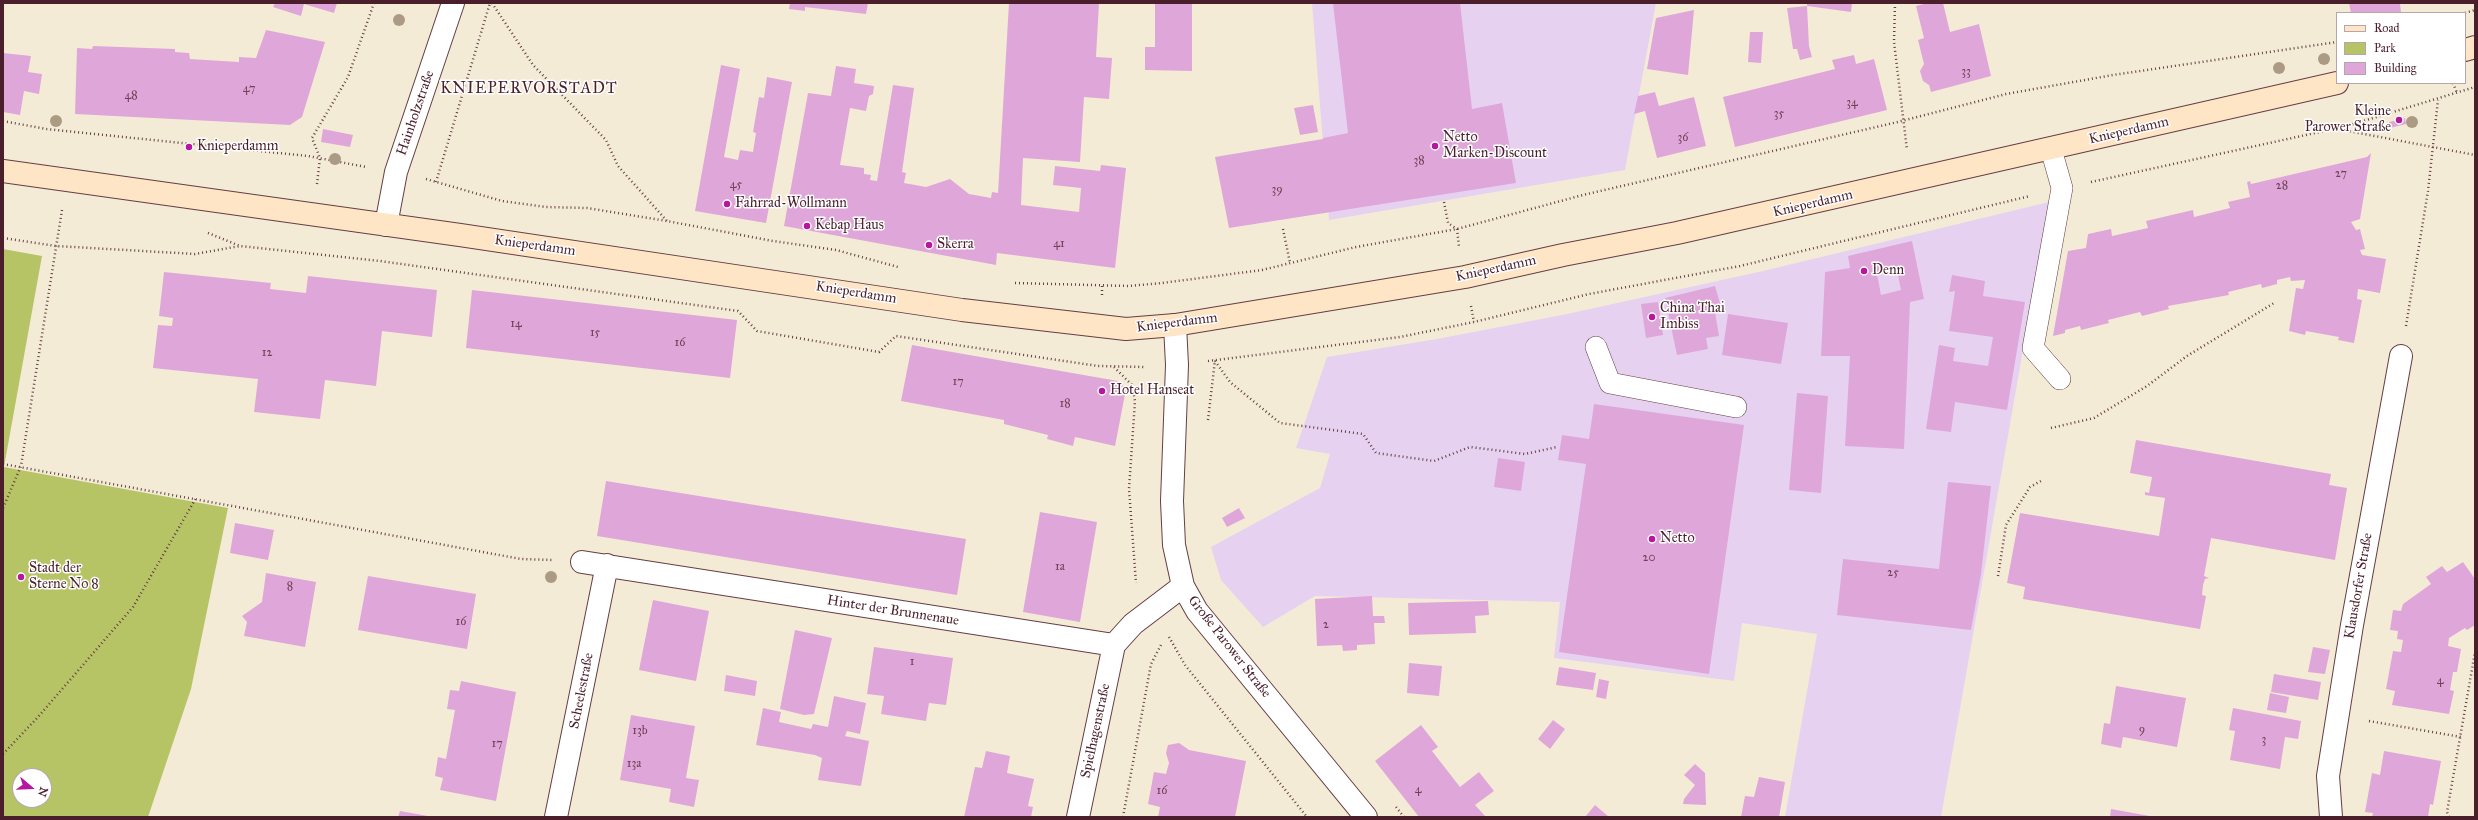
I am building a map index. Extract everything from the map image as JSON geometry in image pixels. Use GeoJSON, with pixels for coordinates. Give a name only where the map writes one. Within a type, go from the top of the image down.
{"type":"FeatureCollection","features":[{"type":"Feature","properties":{"kind":"main road","name":"Knieperdamm"},"geometry":{"type":"LineString","coordinates":[[3,171],[386,225],[1056,323],[1126,329],[1175,325],[1465,277],[1570,253],[1732,222],[2336,83]]}},
{"type":"Feature","properties":{"kind":"street","name":"Hainholzstraße"},"geometry":{"type":"LineString","coordinates":[[386,225],[396,172],[453,3]]}},
{"type":"Feature","properties":{"kind":"street","name":"Große Parower Straße"},"geometry":{"type":"LineString","coordinates":[[1175,325],[1177,365],[1172,501],[1174,545],[1183,586],[1197,611],[1366,817]]}},
{"type":"Feature","properties":{"kind":"street","name":"Klausdorfer Straße"},"geometry":{"type":"LineString","coordinates":[[2331,817],[2328,776],[2352,625],[2401,356]]}},
{"type":"Feature","properties":{"kind":"street","name":"Hinter der Brunnenaue"},"geometry":{"type":"LineString","coordinates":[[582,562],[1114,645]]}},
{"type":"Feature","properties":{"kind":"street","name":"Scheelestraße"},"geometry":{"type":"LineString","coordinates":[[556,817],[607,565]]}},
{"type":"Feature","properties":{"kind":"street"},"geometry":{"type":"LineString","coordinates":[[1114,645],[1133,624],[1183,586]]}},
{"type":"Feature","properties":{"kind":"street","name":"Spielhagenstraße"},"geometry":{"type":"LineString","coordinates":[[1078,817],[1114,645]]}},
{"type":"Feature","properties":{"kind":"lane"},"geometry":{"type":"LineString","coordinates":[[2051,149],[2062,188],[2033,348],[2060,379]]}},
{"type":"Feature","properties":{"kind":"lane"},"geometry":{"type":"LineString","coordinates":[[1596,347],[1610,383],[1736,407]]}},
{"type":"Feature","properties":{"kind":"path"},"geometry":{"type":"LineString","coordinates":[[320,158],[312,138],[348,77],[374,3]]}},
{"type":"Feature","properties":{"kind":"path"},"geometry":{"type":"LineString","coordinates":[[436,182],[491,3]]}},
{"type":"Feature","properties":{"kind":"path"},"geometry":{"type":"LineString","coordinates":[[491,3],[533,65],[606,140],[618,166],[667,221]]}},
{"type":"Feature","properties":{"kind":"path"},"geometry":{"type":"LineString","coordinates":[[1895,3],[1894,42],[1902,121],[1912,181]]}},
{"type":"Feature","properties":{"kind":"path"},"geometry":{"type":"LineString","coordinates":[[1010,282],[1049,285],[1155,284],[1262,270],[1356,247],[1457,229],[1583,195],[1902,121],[2014,92],[2113,75],[2336,42]]}},
{"type":"Feature","properties":{"kind":"path"},"geometry":{"type":"LineString","coordinates":[[2453,84],[2457,93]]}},
{"type":"Feature","properties":{"kind":"path"},"geometry":{"type":"LineString","coordinates":[[2401,356],[2434,146],[2438,100]]}},
{"type":"Feature","properties":{"kind":"path"},"geometry":{"type":"LineString","coordinates":[[3,121],[46,129],[227,146],[320,158],[396,172],[502,201],[546,207],[587,208],[667,221],[773,241],[836,250],[899,267]]}},
{"type":"Feature","properties":{"kind":"path"},"geometry":{"type":"LineString","coordinates":[[2336,128],[2475,155]]}},
{"type":"Feature","properties":{"kind":"path"},"geometry":{"type":"LineString","coordinates":[[3,508],[21,466],[62,208]]}},
{"type":"Feature","properties":{"kind":"path"},"geometry":{"type":"LineString","coordinates":[[1283,229],[1290,263]]}},
{"type":"Feature","properties":{"kind":"path"},"geometry":{"type":"LineString","coordinates":[[3,238],[56,246],[195,254],[240,246],[380,261]]}},
{"type":"Feature","properties":{"kind":"path"},"geometry":{"type":"LineString","coordinates":[[2051,428],[2094,418],[2113,408],[2187,356],[2274,303]]}},
{"type":"Feature","properties":{"kind":"path"},"geometry":{"type":"LineString","coordinates":[[1208,423],[1215,360],[1230,382],[1280,423],[1363,434],[1376,453],[1434,461],[1470,447],[1525,454],[1557,447]]}},
{"type":"Feature","properties":{"kind":"path"},"geometry":{"type":"LineString","coordinates":[[3,464],[196,498],[521,559],[582,562]]}},
{"type":"Feature","properties":{"kind":"path"},"geometry":{"type":"LineString","coordinates":[[1998,576],[2006,525],[2030,487],[2040,481]]}},
{"type":"Feature","properties":{"kind":"path"},"geometry":{"type":"LineString","coordinates":[[3,754],[38,717],[133,607],[196,498]]}},
{"type":"Feature","properties":{"kind":"path"},"geometry":{"type":"LineString","coordinates":[[1123,817],[1151,664],[1157,650],[1168,636]]}},
{"type":"Feature","properties":{"kind":"path"},"geometry":{"type":"LineString","coordinates":[[2449,817],[2447,812],[2475,652]]}},
{"type":"Feature","properties":{"kind":"path"},"geometry":{"type":"LineString","coordinates":[[2338,716],[2461,737]]}},
{"type":"Feature","properties":{"kind":"shaded area"},"geometry":{"type":"Polygon","coordinates":[[[1312,3],[1656,3],[1625,170],[1329,220],[1312,3]]]}},
{"type":"Feature","properties":{"kind":"shaded area"},"geometry":{"type":"Polygon","coordinates":[[[2049,202],[1941,817],[1785,817],[1817,634],[1742,623],[1734,681],[1554,658],[1560,602],[1315,596],[1263,627],[1221,580],[1211,547],[1320,488],[1330,454],[1296,448],[1327,357],[1437,339],[1567,314],[1763,271],[2049,202]]]}},
{"type":"Feature","properties":{"kind":"green space"},"geometry":{"type":"Polygon","coordinates":[[[3,249],[42,256],[4,467],[228,508],[191,689],[148,817],[3,817],[3,249]]]}},
{"type":"Feature","properties":{"kind":"building"},"geometry":{"type":"Polygon","coordinates":[[[275,3],[337,3],[334,13],[304,4],[301,16],[273,7],[275,3]]]}},
{"type":"Feature","properties":{"kind":"building"},"geometry":{"type":"Polygon","coordinates":[[[790,3],[868,3],[866,14],[805,7],[805,11],[789,9],[790,3]]]}},
{"type":"Feature","properties":{"kind":"building"},"geometry":{"type":"Polygon","coordinates":[[[1009,3],[1099,3],[1096,57],[1112,58],[1109,99],[1084,97],[1080,162],[1023,158],[1021,205],[1079,212],[1081,188],[1053,185],[1055,166],[1100,171],[1101,165],[1126,168],[1115,268],[997,253],[996,265],[784,226],[808,93],[831,96],[836,66],[856,69],[854,83],[874,86],[873,94],[869,96],[866,111],[850,108],[840,165],[864,168],[864,174],[871,175],[870,180],[877,181],[893,85],[914,88],[902,172],[906,173],[904,183],[926,187],[950,179],[969,194],[991,198],[992,192],[998,193],[1009,3]]]}},
{"type":"Feature","properties":{"kind":"building"},"geometry":{"type":"Polygon","coordinates":[[[1155,3],[1192,3],[1192,71],[1145,70],[1145,47],[1155,47],[1155,3]]]}},
{"type":"Feature","properties":{"kind":"building"},"geometry":{"type":"Polygon","coordinates":[[[1333,3],[1460,3],[1472,109],[1502,103],[1516,183],[1229,228],[1215,157],[1323,139],[1348,133],[1333,3]]]}},
{"type":"Feature","properties":{"kind":"building"},"geometry":{"type":"Polygon","coordinates":[[[1807,3],[1852,3],[1851,12],[1807,6],[1807,3]]]}},
{"type":"Feature","properties":{"kind":"building"},"geometry":{"type":"Polygon","coordinates":[[[1928,3],[1943,3],[1950,32],[1979,24],[1991,76],[1931,92],[1929,85],[1923,81],[1920,71],[1924,64],[1918,40],[1924,38],[1916,6],[1928,3]]]}},
{"type":"Feature","properties":{"kind":"building"},"geometry":{"type":"Polygon","coordinates":[[[2349,3],[2400,3],[2401,12],[2351,12],[2349,3]]]}},
{"type":"Feature","properties":{"kind":"building"},"geometry":{"type":"Polygon","coordinates":[[[1807,6],[1809,46],[1812,57],[1800,60],[1797,49],[1793,49],[1787,8],[1807,6]]]}},
{"type":"Feature","properties":{"kind":"building"},"geometry":{"type":"Polygon","coordinates":[[[1694,10],[1688,75],[1647,69],[1656,18],[1694,10]]]}},
{"type":"Feature","properties":{"kind":"building"},"geometry":{"type":"Polygon","coordinates":[[[266,30],[325,42],[302,117],[290,125],[75,114],[77,48],[92,49],[93,46],[175,49],[175,52],[189,53],[190,59],[239,62],[239,57],[256,58],[266,30]]]}},
{"type":"Feature","properties":{"kind":"building"},"geometry":{"type":"Polygon","coordinates":[[[1750,32],[1763,32],[1761,63],[1748,62],[1750,32]]]}},
{"type":"Feature","properties":{"kind":"building"},"geometry":{"type":"Polygon","coordinates":[[[3,53],[31,56],[28,72],[42,74],[39,94],[24,91],[20,115],[3,112],[3,53]]]}},
{"type":"Feature","properties":{"kind":"building"},"geometry":{"type":"Polygon","coordinates":[[[1854,55],[1856,64],[1874,59],[1887,110],[1735,147],[1723,97],[1835,69],[1832,60],[1854,55]]]}},
{"type":"Feature","properties":{"kind":"building"},"geometry":{"type":"Polygon","coordinates":[[[721,65],[740,69],[724,157],[738,160],[740,150],[753,152],[756,133],[753,132],[759,97],[764,98],[767,77],[792,82],[766,223],[695,211],[721,65]]]}},
{"type":"Feature","properties":{"kind":"building"},"geometry":{"type":"Polygon","coordinates":[[[1655,92],[1659,106],[1694,97],[1706,146],[1657,158],[1645,111],[1634,114],[1638,96],[1655,92]]]}},
{"type":"Feature","properties":{"kind":"building"},"geometry":{"type":"Polygon","coordinates":[[[1313,105],[1318,132],[1300,135],[1294,108],[1313,105]]]}},
{"type":"Feature","properties":{"kind":"building"},"geometry":{"type":"Polygon","coordinates":[[[2405,118],[2406,124],[2390,128],[2389,122],[2405,118]]]}},
{"type":"Feature","properties":{"kind":"building"},"geometry":{"type":"Polygon","coordinates":[[[323,129],[353,135],[350,147],[321,142],[323,129]]]}},
{"type":"Feature","properties":{"kind":"building"},"geometry":{"type":"Polygon","coordinates":[[[2371,153],[2360,219],[2351,222],[2356,230],[2360,229],[2365,249],[2360,250],[2362,255],[2386,259],[2380,293],[2358,289],[2357,299],[2362,300],[2354,343],[2338,340],[2339,337],[2306,331],[2305,335],[2289,331],[2296,288],[2303,289],[2305,280],[2291,281],[2290,277],[2277,280],[2277,284],[2262,288],[2261,284],[2228,292],[2229,295],[2168,306],[2169,309],[2142,316],[2140,312],[2108,320],[2109,323],[2081,330],[2080,326],[2065,330],[2065,333],[2053,336],[2068,251],[2086,248],[2088,234],[2111,229],[2112,236],[2148,228],[2146,221],[2193,210],[2194,217],[2230,208],[2228,202],[2250,197],[2247,182],[2250,181],[2251,184],[2367,157],[2371,153]]]}},
{"type":"Feature","properties":{"kind":"building"},"geometry":{"type":"Polygon","coordinates":[[[1912,241],[1924,299],[1910,302],[1904,449],[1845,446],[1850,356],[1821,356],[1825,272],[1850,268],[1848,256],[1912,241]],[[1897,270],[1877,274],[1881,295],[1901,290],[1897,270]]]}},
{"type":"Feature","properties":{"kind":"building"},"geometry":{"type":"Polygon","coordinates":[[[164,272],[271,283],[270,289],[306,293],[308,276],[437,290],[432,337],[382,331],[376,386],[325,380],[320,419],[254,412],[258,379],[153,368],[158,325],[172,326],[173,318],[159,316],[164,272]]]}},
{"type":"Feature","properties":{"kind":"building"},"geometry":{"type":"Polygon","coordinates":[[[1952,275],[1985,281],[1983,296],[2025,302],[2007,410],[1955,402],[1951,432],[1926,429],[1939,345],[1955,348],[1953,361],[1988,366],[1993,337],[1949,331],[1955,291],[1949,292],[1952,275]]]}},
{"type":"Feature","properties":{"kind":"building"},"geometry":{"type":"Polygon","coordinates":[[[1715,286],[1722,310],[1715,312],[1719,336],[1706,338],[1708,349],[1677,355],[1665,298],[1715,286]]]}},
{"type":"Feature","properties":{"kind":"building"},"geometry":{"type":"Polygon","coordinates":[[[472,290],[737,320],[730,378],[466,348],[472,290]]]}},
{"type":"Feature","properties":{"kind":"building"},"geometry":{"type":"Polygon","coordinates":[[[1658,302],[1663,335],[1646,338],[1641,304],[1658,302]]]}},
{"type":"Feature","properties":{"kind":"building"},"geometry":{"type":"Polygon","coordinates":[[[1728,314],[1788,323],[1781,364],[1722,355],[1728,314]]]}},
{"type":"Feature","properties":{"kind":"building"},"geometry":{"type":"Polygon","coordinates":[[[912,345],[1118,381],[1126,389],[1115,446],[1075,437],[1073,446],[1047,439],[1048,435],[1004,424],[1004,420],[901,401],[912,345]]]}},
{"type":"Feature","properties":{"kind":"building"},"geometry":{"type":"Polygon","coordinates":[[[1797,393],[1828,396],[1821,493],[1789,490],[1797,393]]]}},
{"type":"Feature","properties":{"kind":"building"},"geometry":{"type":"Polygon","coordinates":[[[1594,404],[1744,425],[1709,674],[1559,652],[1586,464],[1558,460],[1562,435],[1589,439],[1594,404]]]}},
{"type":"Feature","properties":{"kind":"building"},"geometry":{"type":"Polygon","coordinates":[[[2136,440],[2331,474],[2329,485],[2347,488],[2335,560],[2211,538],[2204,576],[2209,578],[2205,579],[2203,585],[2202,595],[2206,596],[2200,629],[2023,599],[2025,587],[2007,583],[2020,513],[2159,536],[2165,498],[2145,495],[2145,492],[2149,493],[2152,477],[2130,473],[2136,440]]]}},
{"type":"Feature","properties":{"kind":"building"},"geometry":{"type":"Polygon","coordinates":[[[1498,458],[1525,462],[1521,491],[1494,487],[1498,458]]]}},
{"type":"Feature","properties":{"kind":"building"},"geometry":{"type":"Polygon","coordinates":[[[606,481],[966,539],[957,595],[597,536],[606,481]]]}},
{"type":"Feature","properties":{"kind":"building"},"geometry":{"type":"Polygon","coordinates":[[[1948,482],[1991,486],[1981,574],[1971,630],[1837,615],[1843,559],[1939,569],[1948,482]]]}},
{"type":"Feature","properties":{"kind":"building"},"geometry":{"type":"Polygon","coordinates":[[[1239,508],[1245,518],[1227,527],[1222,518],[1239,508]]]}},
{"type":"Feature","properties":{"kind":"building"},"geometry":{"type":"Polygon","coordinates":[[[1040,512],[1097,522],[1080,622],[1023,612],[1040,512]]]}},
{"type":"Feature","properties":{"kind":"building"},"geometry":{"type":"Polygon","coordinates":[[[235,523],[274,530],[268,560],[230,553],[235,523]]]}},
{"type":"Feature","properties":{"kind":"building"},"geometry":{"type":"Polygon","coordinates":[[[2463,562],[2475,579],[2475,625],[2467,630],[2465,628],[2449,638],[2448,646],[2461,649],[2457,672],[2453,672],[2450,690],[2454,691],[2449,714],[2392,705],[2395,691],[2386,689],[2393,651],[2401,652],[2403,640],[2397,639],[2398,631],[2390,630],[2393,610],[2401,611],[2403,604],[2431,584],[2426,577],[2442,566],[2447,572],[2463,562]]]}},
{"type":"Feature","properties":{"kind":"building"},"geometry":{"type":"Polygon","coordinates":[[[266,573],[316,582],[305,647],[244,636],[247,622],[242,616],[262,602],[266,573]]]}},
{"type":"Feature","properties":{"kind":"building"},"geometry":{"type":"Polygon","coordinates":[[[368,576],[476,594],[467,649],[358,630],[368,576]]]}},
{"type":"Feature","properties":{"kind":"building"},"geometry":{"type":"Polygon","coordinates":[[[1372,596],[1373,616],[1384,616],[1385,623],[1374,623],[1375,644],[1357,645],[1357,650],[1343,651],[1342,645],[1317,646],[1315,599],[1372,596]]]}},
{"type":"Feature","properties":{"kind":"building"},"geometry":{"type":"Polygon","coordinates":[[[653,600],[709,611],[696,681],[639,670],[653,600]]]}},
{"type":"Feature","properties":{"kind":"building"},"geometry":{"type":"Polygon","coordinates":[[[1488,601],[1489,615],[1475,616],[1476,633],[1409,635],[1408,603],[1488,601]]]}},
{"type":"Feature","properties":{"kind":"building"},"geometry":{"type":"Polygon","coordinates":[[[795,630],[832,638],[814,714],[804,715],[780,709],[795,630]]]}},
{"type":"Feature","properties":{"kind":"building"},"geometry":{"type":"Polygon","coordinates":[[[874,647],[953,658],[946,705],[929,703],[926,721],[881,714],[884,696],[867,694],[874,647]]]}},
{"type":"Feature","properties":{"kind":"building"},"geometry":{"type":"Polygon","coordinates":[[[2313,647],[2330,650],[2325,674],[2308,672],[2313,647]]]}},
{"type":"Feature","properties":{"kind":"building"},"geometry":{"type":"Polygon","coordinates":[[[1409,663],[1442,666],[1439,696],[1407,693],[1409,663]]]}},
{"type":"Feature","properties":{"kind":"building"},"geometry":{"type":"Polygon","coordinates":[[[1559,667],[1596,673],[1593,690],[1556,685],[1559,667]]]}},
{"type":"Feature","properties":{"kind":"building"},"geometry":{"type":"Polygon","coordinates":[[[2274,674],[2321,682],[2318,700],[2271,692],[2274,674]]]}},
{"type":"Feature","properties":{"kind":"building"},"geometry":{"type":"Polygon","coordinates":[[[726,675],[757,681],[755,696],[724,691],[726,675]]]}},
{"type":"Feature","properties":{"kind":"building"},"geometry":{"type":"Polygon","coordinates":[[[1599,679],[1609,681],[1606,699],[1596,697],[1599,679]]]}},
{"type":"Feature","properties":{"kind":"building"},"geometry":{"type":"Polygon","coordinates":[[[461,681],[516,692],[496,801],[440,790],[443,778],[435,776],[438,757],[446,759],[455,710],[447,709],[450,690],[459,691],[461,681]]]}},
{"type":"Feature","properties":{"kind":"building"},"geometry":{"type":"Polygon","coordinates":[[[2116,686],[2186,698],[2177,747],[2123,737],[2121,748],[2101,744],[2104,723],[2110,724],[2116,686]]]}},
{"type":"Feature","properties":{"kind":"building"},"geometry":{"type":"Polygon","coordinates":[[[2270,693],[2289,697],[2286,713],[2267,710],[2270,693]]]}},
{"type":"Feature","properties":{"kind":"building"},"geometry":{"type":"Polygon","coordinates":[[[834,696],[866,703],[860,734],[847,731],[845,736],[869,741],[861,786],[818,780],[822,758],[815,755],[756,745],[763,708],[781,712],[779,722],[811,729],[813,724],[828,727],[834,696]]]}},
{"type":"Feature","properties":{"kind":"building"},"geometry":{"type":"Polygon","coordinates":[[[2233,708],[2301,721],[2298,739],[2285,737],[2280,769],[2230,760],[2235,731],[2229,730],[2233,708]]]}},
{"type":"Feature","properties":{"kind":"building"},"geometry":{"type":"Polygon","coordinates":[[[631,715],[695,726],[686,778],[699,780],[694,807],[669,802],[671,789],[620,780],[631,715]]]}},
{"type":"Feature","properties":{"kind":"building"},"geometry":{"type":"Polygon","coordinates":[[[1553,720],[1565,729],[1550,749],[1538,739],[1553,720]]]}},
{"type":"Feature","properties":{"kind":"building"},"geometry":{"type":"Polygon","coordinates":[[[1421,725],[1438,747],[1432,751],[1460,787],[1479,772],[1494,791],[1475,805],[1486,817],[1419,817],[1375,761],[1421,725]]]}},
{"type":"Feature","properties":{"kind":"building"},"geometry":{"type":"Polygon","coordinates":[[[1179,743],[1189,750],[1246,761],[1235,817],[1158,817],[1160,807],[1148,804],[1154,772],[1166,774],[1169,763],[1166,753],[1168,745],[1179,743]]]}},
{"type":"Feature","properties":{"kind":"building"},"geometry":{"type":"Polygon","coordinates":[[[986,751],[1010,756],[1007,773],[1034,779],[1028,806],[1033,807],[1031,817],[964,817],[975,767],[982,768],[986,751]]]}},
{"type":"Feature","properties":{"kind":"building"},"geometry":{"type":"Polygon","coordinates":[[[2384,751],[2441,761],[2433,805],[2430,804],[2428,817],[2372,817],[2373,813],[2365,812],[2372,773],[2380,775],[2384,751]]]}},
{"type":"Feature","properties":{"kind":"building"},"geometry":{"type":"Polygon","coordinates":[[[1695,764],[1705,773],[1706,805],[1683,804],[1684,799],[1695,785],[1684,775],[1695,764]]]}},
{"type":"Feature","properties":{"kind":"building"},"geometry":{"type":"Polygon","coordinates":[[[1759,777],[1785,782],[1779,817],[1741,817],[1745,796],[1754,797],[1759,777]]]}},
{"type":"Feature","properties":{"kind":"building"},"geometry":{"type":"Polygon","coordinates":[[[1595,805],[1609,817],[1585,817],[1595,805]]]}},
{"type":"Feature","properties":{"kind":"building"},"geometry":{"type":"Polygon","coordinates":[[[2111,809],[2150,816],[2150,817],[2110,817],[2111,809]]]}},
{"type":"Feature","properties":{"kind":"building"},"geometry":{"type":"Polygon","coordinates":[[[400,811],[428,816],[428,817],[398,817],[400,811]]]}},
{"type":"Feature","properties":{"kind":"place","name":"Kleine Parower Straße"},"geometry":{"type":"Point","coordinates":[2399,120]}},
{"type":"Feature","properties":{"kind":"place","name":"Netto Marken-Discount"},"geometry":{"type":"Point","coordinates":[1435,146]}},
{"type":"Feature","properties":{"kind":"place","name":"Knieperdamm"},"geometry":{"type":"Point","coordinates":[189,147]}},
{"type":"Feature","properties":{"kind":"place","name":"Fahrrad-Wollmann"},"geometry":{"type":"Point","coordinates":[727,204]}},
{"type":"Feature","properties":{"kind":"place","name":"Kebap Haus"},"geometry":{"type":"Point","coordinates":[807,226]}},
{"type":"Feature","properties":{"kind":"place","name":"Skerra"},"geometry":{"type":"Point","coordinates":[929,245]}},
{"type":"Feature","properties":{"kind":"place","name":"Denn"},"geometry":{"type":"Point","coordinates":[1864,271]}},
{"type":"Feature","properties":{"kind":"place","name":"China Thai Imbiss"},"geometry":{"type":"Point","coordinates":[1652,317]}},
{"type":"Feature","properties":{"kind":"place","name":"Hotel Hanseat"},"geometry":{"type":"Point","coordinates":[1102,391]}},
{"type":"Feature","properties":{"kind":"place","name":"Netto"},"geometry":{"type":"Point","coordinates":[1652,539]}},
{"type":"Feature","properties":{"kind":"place","name":"Stadt der Sterne No 8"},"geometry":{"type":"Point","coordinates":[21,577]}},
{"type":"Feature","properties":{"kind":"district","name":"KNIEPERVORSTADT"},"geometry":{"type":"Point","coordinates":[529,89]}}]}
